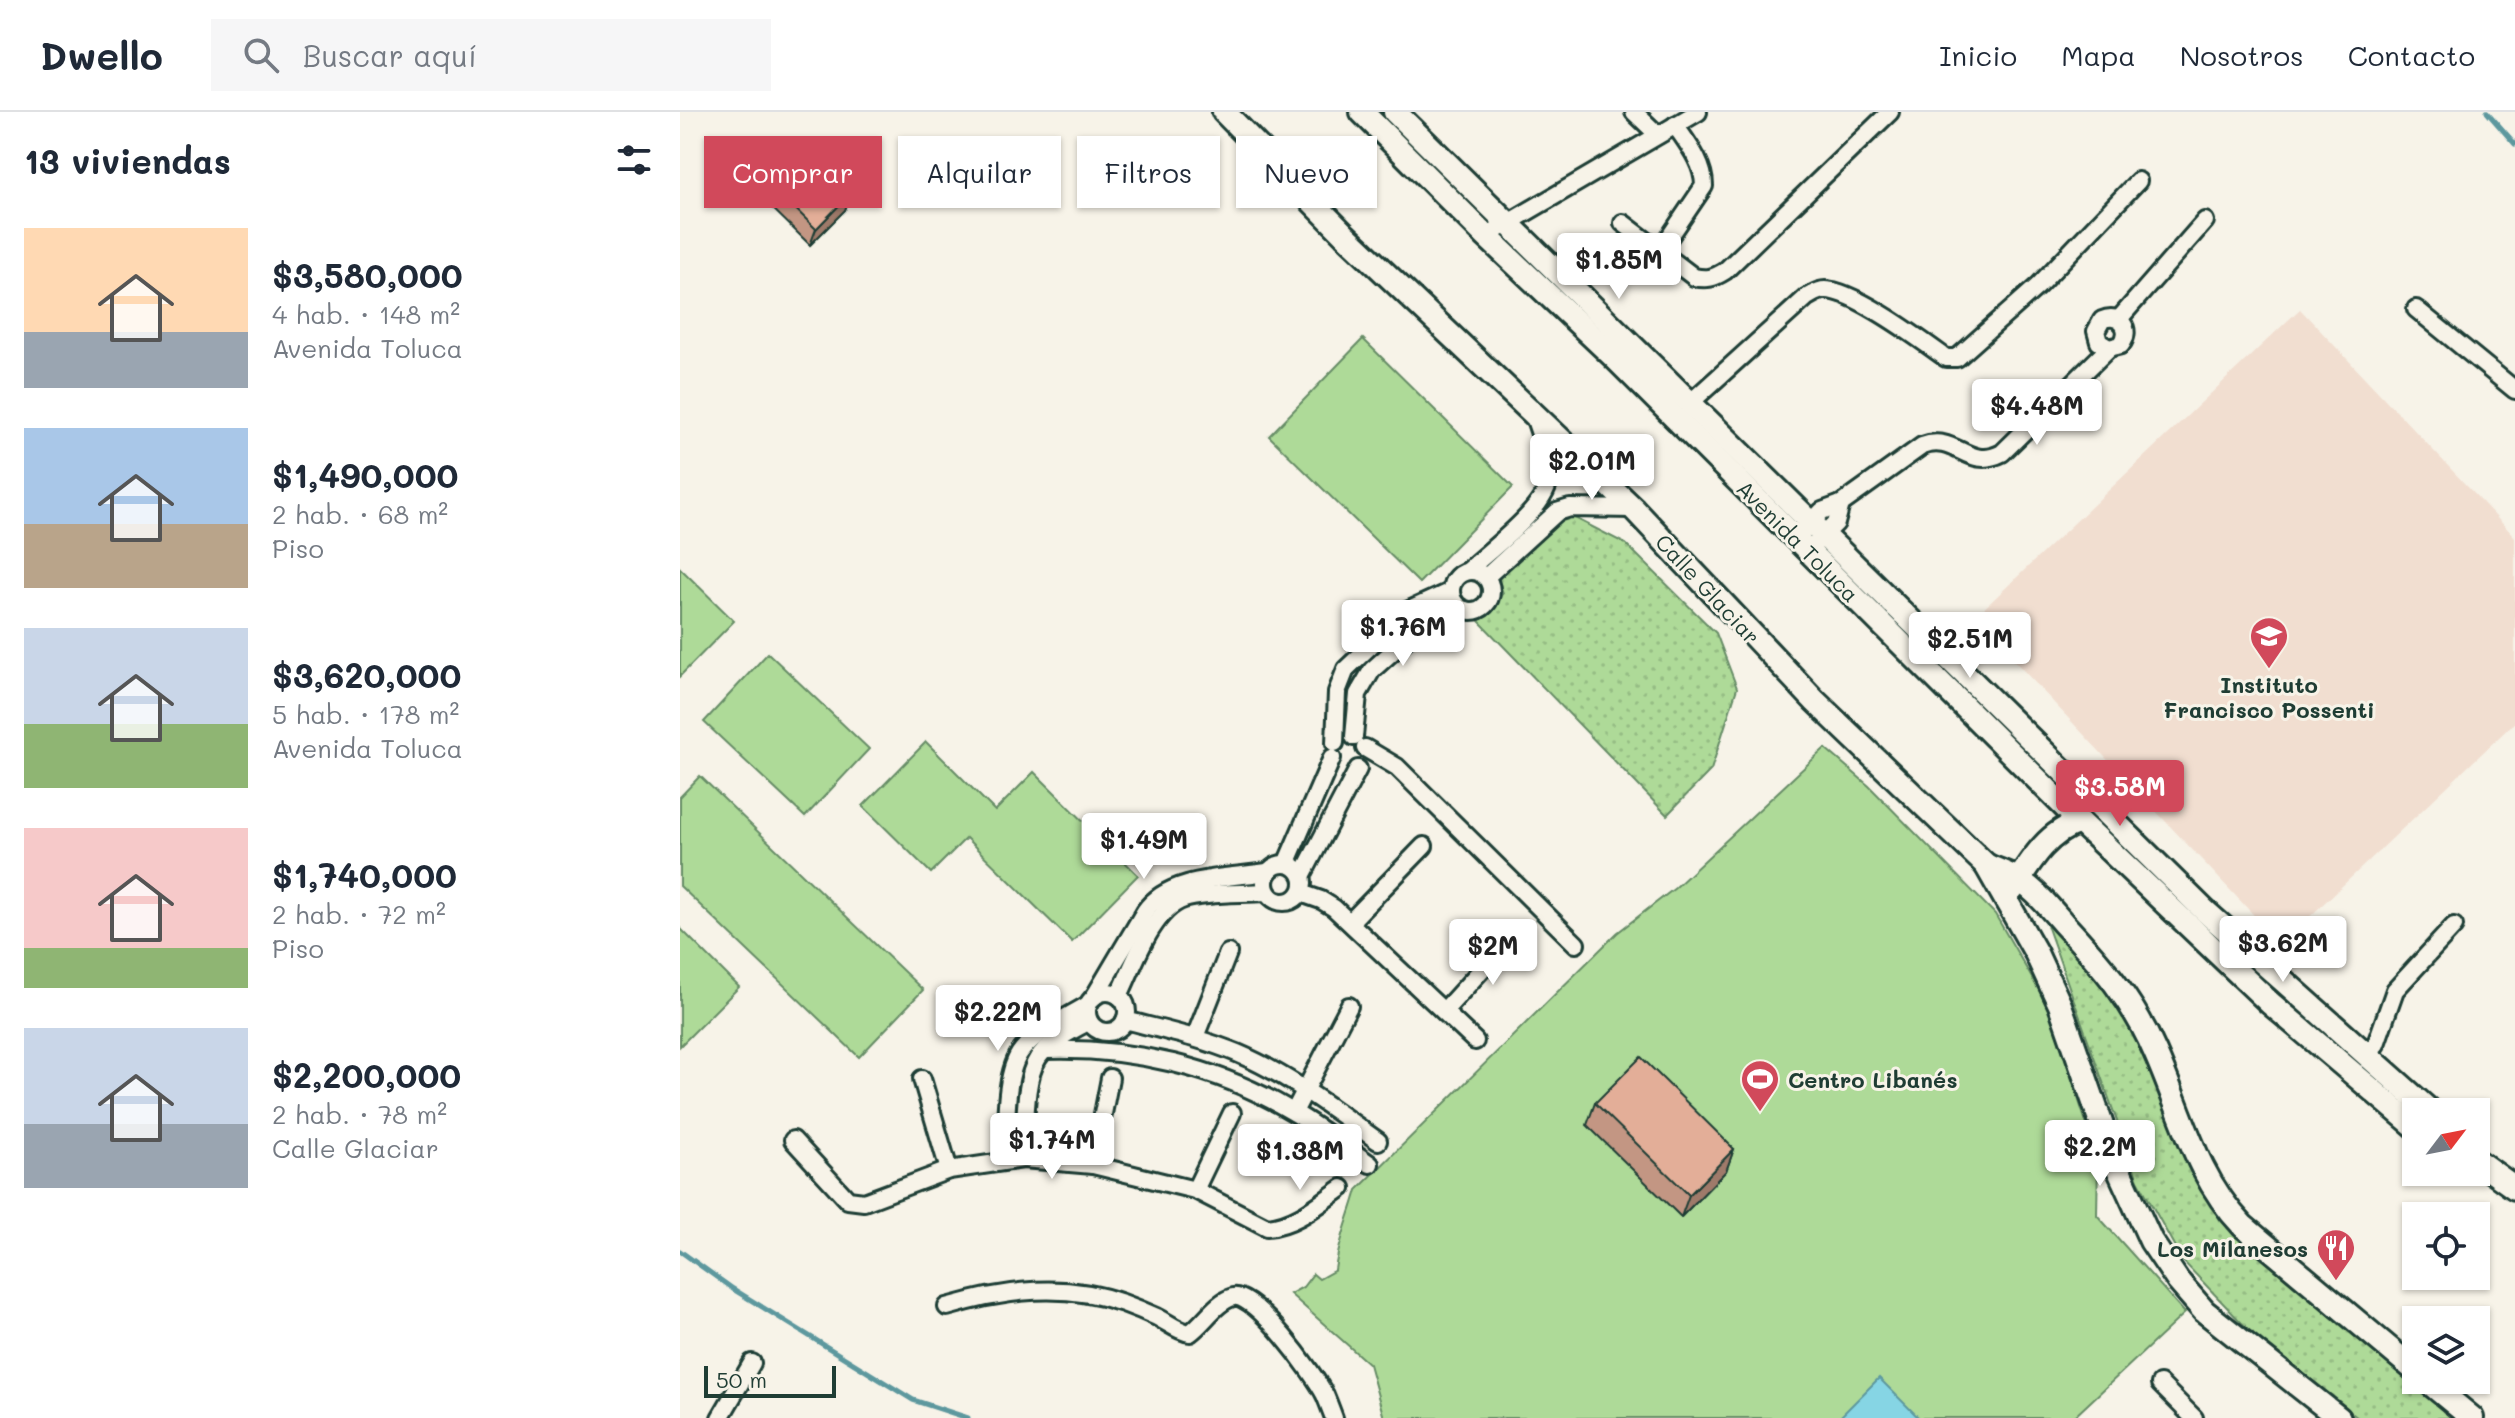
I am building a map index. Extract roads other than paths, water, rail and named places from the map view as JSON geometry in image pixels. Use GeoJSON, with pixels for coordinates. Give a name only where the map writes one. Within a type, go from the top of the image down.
{"type":"FeatureCollection","features":[{"type":"Feature","properties":{"kind":"street","name":"Calle Glaciar"},"geometry":{"type":"LineString","coordinates":[[1224,112],[1345,235],[1634,509],[1815,701],[1986,865],[2036,953],[2060,1005],[2114,1160],[2151,1241],[2204,1311],[2339,1418]]}},
{"type":"Feature","properties":{"kind":"street","name":"Avenida Toluca"},"geometry":{"type":"LineString","coordinates":[[1362,112],[1486,236],[2205,911],[2414,1098]]}},
{"type":"Feature","properties":{"kind":"street","name":"Avenida Toluca"},"geometry":{"type":"LineString","coordinates":[[1395,112],[1690,403],[1810,537],[2080,822],[2270,1003],[2402,1115]]}},
{"type":"Feature","properties":{"kind":"street"},"geometry":{"type":"LineString","coordinates":[[1634,112],[1658,135]]}},
{"type":"Feature","properties":{"kind":"street"},"geometry":{"type":"LineString","coordinates":[[1486,236],[1698,112]]}},
{"type":"Feature","properties":{"kind":"street"},"geometry":{"type":"LineString","coordinates":[[1623,223],[1694,277],[1705,280],[1725,271],[1890,112]]}},
{"type":"Feature","properties":{"kind":"street"},"geometry":{"type":"LineString","coordinates":[[1660,251],[1704,186],[1698,162],[1675,125]]}},
{"type":"Feature","properties":{"kind":"street"},"geometry":{"type":"LineString","coordinates":[[1690,403],[1807,297],[1820,290],[1832,291],[1874,310],[1946,358],[1957,358],[2038,286],[2138,181]]}},
{"type":"Feature","properties":{"kind":"street"},"geometry":{"type":"LineString","coordinates":[[1810,537],[1822,511],[1841,504],[1922,446],[1933,442],[1944,443],[1978,459],[1989,459],[2002,453],[2109,348],[2116,348],[2125,340],[2126,328],[2119,319],[2205,221]]}},
{"type":"Feature","properties":{"kind":"street"},"geometry":{"type":"LineString","coordinates":[[2416,309],[2515,390]]}},
{"type":"Feature","properties":{"kind":"street"},"geometry":{"type":"LineString","coordinates":[[1465,610],[1458,606],[1451,591],[1453,582],[1539,504],[1548,488],[1549,472],[1534,416]]}},
{"type":"Feature","properties":{"kind":"street"},"geometry":{"type":"LineString","coordinates":[[1486,577],[1557,512],[1570,508],[1634,509]]}},
{"type":"Feature","properties":{"kind":"street"},"geometry":{"type":"LineString","coordinates":[[1467,571],[1477,571],[1486,577],[1491,586],[1491,597],[1476,610],[1437,618],[1420,627],[1372,670],[1358,694],[1364,763],[1358,769],[1302,885],[1293,900],[1284,903],[1273,900],[1266,892],[1264,882],[1268,872],[1276,865],[1286,864],[1296,868],[1302,885],[1350,922],[1475,1041]]}},
{"type":"Feature","properties":{"kind":"street"},"geometry":{"type":"LineString","coordinates":[[1358,769],[1342,770],[1334,751],[1337,692],[1346,669],[1407,611],[1451,591]]}},
{"type":"Feature","properties":{"kind":"street"},"geometry":{"type":"LineString","coordinates":[[1286,864],[1334,751],[1347,736],[1397,767],[1576,944]]}},
{"type":"Feature","properties":{"kind":"street"},"geometry":{"type":"LineString","coordinates":[[2006,901],[2044,844],[2064,827],[2080,822]]}},
{"type":"Feature","properties":{"kind":"street"},"geometry":{"type":"LineString","coordinates":[[1350,922],[1424,846]]}},
{"type":"Feature","properties":{"kind":"street","name":"Calle Glaciar"},"geometry":{"type":"LineString","coordinates":[[1986,865],[2019,880],[2050,908],[2109,972],[2155,1051],[2195,1155],[2224,1206],[2243,1226],[2402,1359]]}},
{"type":"Feature","properties":{"kind":"street"},"geometry":{"type":"LineString","coordinates":[[1023,1159],[1030,1077],[1036,1060],[1045,1050],[1089,1021],[1092,1000],[1145,911],[1164,890],[1179,885],[1268,872]]}},
{"type":"Feature","properties":{"kind":"street"},"geometry":{"type":"LineString","coordinates":[[1119,996],[1157,918],[1174,903],[1187,898],[1266,892]]}},
{"type":"Feature","properties":{"kind":"street"},"geometry":{"type":"LineString","coordinates":[[2365,1056],[2376,1044],[2395,990],[2454,926]]}},
{"type":"Feature","properties":{"kind":"street"},"geometry":{"type":"LineString","coordinates":[[1444,1011],[1513,935]]}},
{"type":"Feature","properties":{"kind":"street"},"geometry":{"type":"LineString","coordinates":[[1195,1037],[1228,953]]}},
{"type":"Feature","properties":{"kind":"street"},"geometry":{"type":"LineString","coordinates":[[1005,1160],[1011,1071],[1021,1051],[1033,1039],[1102,992],[1119,996]]}},
{"type":"Feature","properties":{"kind":"street"},"geometry":{"type":"LineString","coordinates":[[1089,1021],[1103,1032],[1112,1031],[1125,1020],[1127,1012],[1119,996]]}},
{"type":"Feature","properties":{"kind":"street"},"geometry":{"type":"LineString","coordinates":[[1294,1112],[1349,1006]]}},
{"type":"Feature","properties":{"kind":"street"},"geometry":{"type":"LineString","coordinates":[[1125,1020],[1195,1037],[1239,1054],[1304,1088],[1378,1141]]}},
{"type":"Feature","properties":{"kind":"street"},"geometry":{"type":"LineString","coordinates":[[1045,1050],[1099,1050],[1185,1065],[1253,1091],[1294,1112],[1370,1164]]}},
{"type":"Feature","properties":{"kind":"street"},"geometry":{"type":"LineString","coordinates":[[1093,1165],[1110,1078]]}},
{"type":"Feature","properties":{"kind":"street"},"geometry":{"type":"LineString","coordinates":[[922,1079],[949,1170]]}},
{"type":"Feature","properties":{"kind":"street"},"geometry":{"type":"LineString","coordinates":[[1195,1190],[1232,1113]]}},
{"type":"Feature","properties":{"kind":"street"},"geometry":{"type":"LineString","coordinates":[[793,1140],[848,1200],[856,1202],[864,1202],[949,1170],[1023,1159],[1093,1165],[1195,1190],[1267,1227],[1296,1219],[1342,1188]]}},
{"type":"Feature","properties":{"kind":"street"},"geometry":{"type":"LineString","coordinates":[[2490,1170],[2515,1188]]}},
{"type":"Feature","properties":{"kind":"street"},"geometry":{"type":"LineString","coordinates":[[947,1307],[1019,1292],[1084,1292],[1124,1304],[1159,1318],[1180,1332],[1190,1333],[1219,1305],[1232,1297],[1242,1297],[1302,1358],[1324,1393],[1334,1418]]}},
{"type":"Feature","properties":{"kind":"street"},"geometry":{"type":"LineString","coordinates":[[720,1418],[752,1363]]}},
{"type":"Feature","properties":{"kind":"street"},"geometry":{"type":"LineString","coordinates":[[2160,1384],[2194,1418]]}},
{"type":"Feature","properties":{"kind":"street"},"geometry":{"type":"LineString","coordinates":[[2443,1394],[2472,1418]]}},
{"type":"Feature","properties":{"kind":"water"},"geometry":{"type":"Polygon","coordinates":[[[1879,1378],[1919,1418],[1839,1418],[1879,1378]]]}},
{"type":"Feature","properties":{"kind":"waterway"},"geometry":{"type":"LineString","coordinates":[[2487,112],[2515,144]]}},
{"type":"Feature","properties":{"kind":"waterway"},"geometry":{"type":"LineString","coordinates":[[680,1251],[733,1289],[913,1400],[968,1418]]}},
{"type":"Feature","properties":{"kind":"place","name":"Instituto Francisco Possenti"},"geometry":{"type":"Point","coordinates":[2269,670]}},
{"type":"Feature","properties":{"kind":"place","name":"Centro Libanés"},"geometry":{"type":"Point","coordinates":[1760,1113]}},
{"type":"Feature","properties":{"kind":"place","name":"Los Milanesos"},"geometry":{"type":"Point","coordinates":[2336,1282]}}]}
